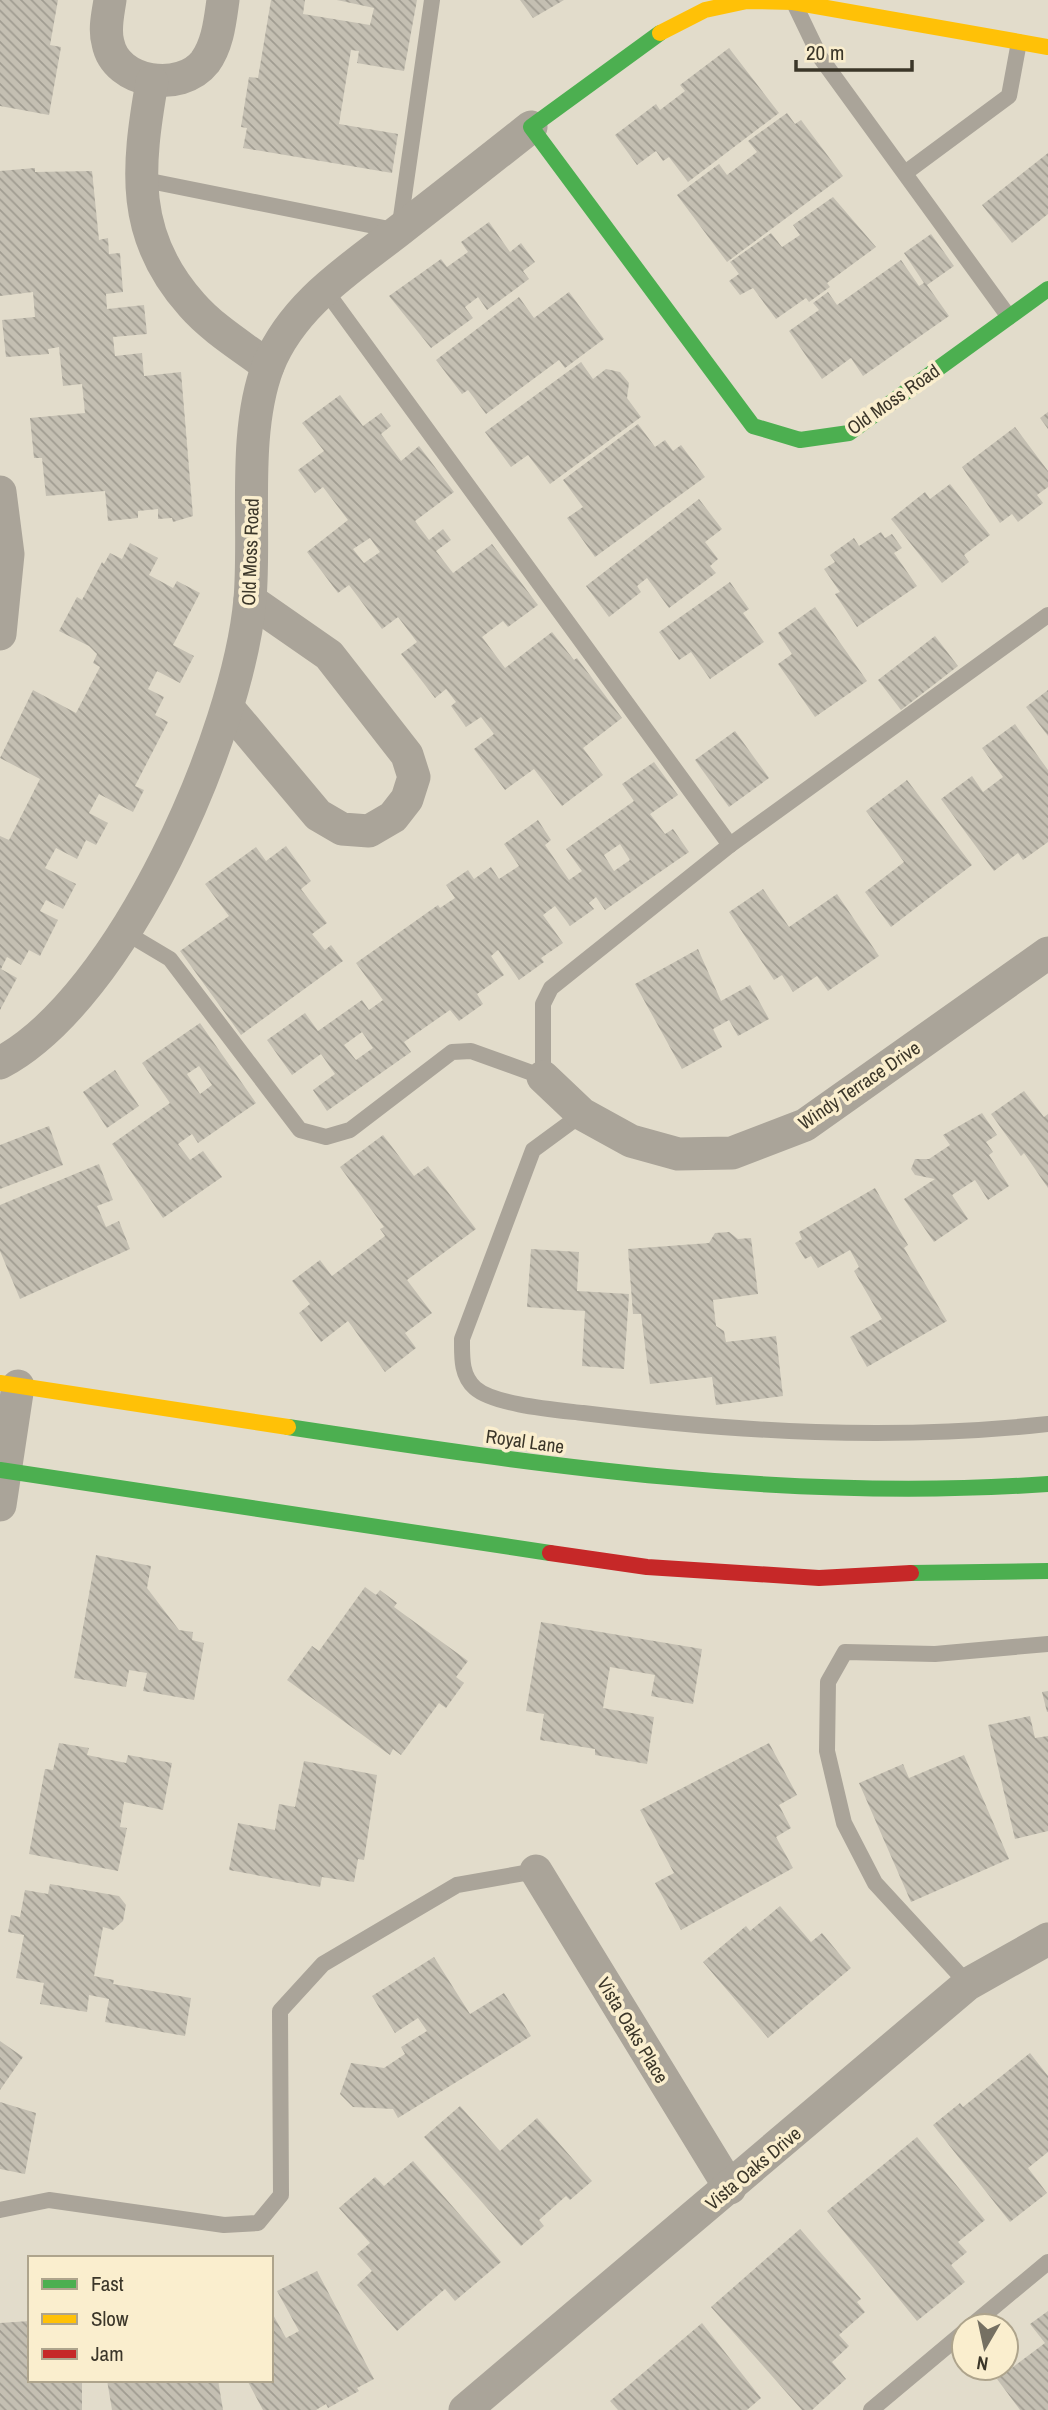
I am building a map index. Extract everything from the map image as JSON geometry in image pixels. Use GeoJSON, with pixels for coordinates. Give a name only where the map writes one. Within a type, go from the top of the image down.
{"type":"FeatureCollection","features":[{"type":"Feature","properties":{"kind":"main road","name":"Old Moss Road"},"geometry":{"type":"LineString","coordinates":[[1048,47],[794,1],[747,1],[705,9],[667,28],[531,127],[753,426],[787,440],[819,440],[849,433],[1048,289]]}},
{"type":"Feature","properties":{"kind":"main road","name":"Royal Lane"},"geometry":{"type":"LineString","coordinates":[[9,1385],[613,1475],[811,1491],[961,1492],[1048,1484]]}},
{"type":"Feature","properties":{"kind":"main road"},"geometry":{"type":"LineString","coordinates":[[3,1470],[647,1567],[819,1578],[957,1571],[1048,1571]]}},
{"type":"Feature","properties":{"kind":"street"},"geometry":{"type":"LineString","coordinates":[[110,0],[106,24],[108,46],[124,66],[152,82],[182,79],[204,63],[217,37],[223,0]]}},
{"type":"Feature","properties":{"kind":"street"},"geometry":{"type":"LineString","coordinates":[[152,82],[141,142],[140,179],[145,220],[162,268],[194,307],[268,366]]}},
{"type":"Feature","properties":{"kind":"street","name":"Old Moss Road"},"geometry":{"type":"LineString","coordinates":[[0,1063],[28,1048],[72,1006],[123,931],[160,869],[198,792],[229,709],[250,600],[253,470],[258,408],[268,366],[293,322],[323,288],[531,127]]}},
{"type":"Feature","properties":{"kind":"street"},"geometry":{"type":"LineString","coordinates":[[0,492],[8,554],[0,634]]}},
{"type":"Feature","properties":{"kind":"street"},"geometry":{"type":"LineString","coordinates":[[229,709],[318,815],[342,829],[369,831],[393,817],[407,799],[414,777],[407,755],[329,655],[250,600]]}},
{"type":"Feature","properties":{"kind":"street","name":"Windy Terrace Drive"},"geometry":{"type":"LineString","coordinates":[[543,1077],[582,1114],[631,1141],[678,1154],[732,1153],[805,1125],[1048,953]]}},
{"type":"Feature","properties":{"kind":"street"},"geometry":{"type":"LineString","coordinates":[[0,1505],[9,1385]]}},
{"type":"Feature","properties":{"kind":"street","name":"Vista Oaks Place"},"geometry":{"type":"LineString","coordinates":[[536,1871],[730,2188]]}},
{"type":"Feature","properties":{"kind":"street","name":"Vista Oaks Drive"},"geometry":{"type":"LineString","coordinates":[[466,2410],[968,1984],[1048,1939]]}},
{"type":"Feature","properties":{"kind":"lane"},"geometry":{"type":"LineString","coordinates":[[140,179],[399,230],[432,0]]}},
{"type":"Feature","properties":{"kind":"lane"},"geometry":{"type":"LineString","coordinates":[[794,1],[820,57],[1009,317]]}},
{"type":"Feature","properties":{"kind":"lane"},"geometry":{"type":"LineString","coordinates":[[905,173],[1009,96],[1019,42]]}},
{"type":"Feature","properties":{"kind":"lane"},"geometry":{"type":"LineString","coordinates":[[323,288],[730,845]]}},
{"type":"Feature","properties":{"kind":"lane"},"geometry":{"type":"LineString","coordinates":[[123,931],[170,959],[300,1130],[326,1137],[350,1130],[452,1052],[471,1052],[543,1077],[543,1004],[551,988],[730,845],[1048,615]]}},
{"type":"Feature","properties":{"kind":"lane"},"geometry":{"type":"LineString","coordinates":[[582,1114],[533,1150],[462,1339],[463,1370],[476,1390],[520,1405],[699,1427],[856,1435],[1048,1424]]}},
{"type":"Feature","properties":{"kind":"lane"},"geometry":{"type":"LineString","coordinates":[[968,1984],[876,1883],[844,1824],[827,1751],[828,1682],[845,1652],[935,1654],[1048,1644]]}},
{"type":"Feature","properties":{"kind":"lane"},"geometry":{"type":"LineString","coordinates":[[0,2210],[49,2200],[224,2225],[258,2222],[281,2195],[280,2011],[323,1964],[457,1885],[536,1871]]}},
{"type":"Feature","properties":{"kind":"lane"},"geometry":{"type":"LineString","coordinates":[[988,2312],[1048,2262]]}},
{"type":"Feature","properties":{"kind":"lane"},"geometry":{"type":"LineString","coordinates":[[871,2410],[950,2344]]}},
{"type":"Feature","properties":{"kind":"building"},"geometry":{"type":"Polygon","coordinates":[[[0,0],[58,0],[50,45],[61,47],[49,115],[0,106],[0,0]]]}},
{"type":"Feature","properties":{"kind":"building"},"geometry":{"type":"Polygon","coordinates":[[[271,0],[305,0],[303,14],[370,25],[374,8],[337,0],[417,0],[404,71],[357,63],[359,51],[351,50],[339,124],[398,134],[392,173],[243,148],[247,128],[241,127],[249,77],[258,78],[271,0]]]}},
{"type":"Feature","properties":{"kind":"building"},"geometry":{"type":"Polygon","coordinates":[[[520,0],[564,0],[533,18],[520,0]]]}},
{"type":"Feature","properties":{"kind":"building"},"geometry":{"type":"Polygon","coordinates":[[[729,48],[779,113],[688,182],[669,157],[663,161],[656,151],[637,165],[615,135],[656,104],[660,110],[685,91],[680,85],[729,48]]]}},
{"type":"Feature","properties":{"kind":"building"},"geometry":{"type":"Polygon","coordinates":[[[787,113],[795,124],[801,120],[843,176],[727,262],[677,195],[719,164],[727,175],[757,152],[748,141],[787,113]]]}},
{"type":"Feature","properties":{"kind":"building"},"geometry":{"type":"Polygon","coordinates":[[[1048,153],[1048,214],[1012,243],[982,205],[1048,153]]]}},
{"type":"Feature","properties":{"kind":"building"},"geometry":{"type":"Polygon","coordinates":[[[35,168],[35,172],[92,171],[99,240],[108,238],[109,254],[120,253],[123,292],[106,294],[107,309],[144,305],[147,334],[113,337],[115,356],[142,353],[144,376],[181,372],[193,516],[173,522],[172,518],[158,519],[158,509],[138,511],[138,518],[108,521],[105,491],[46,496],[42,458],[34,458],[30,418],[85,413],[82,384],[63,386],[59,347],[48,349],[49,354],[6,357],[2,320],[35,317],[33,292],[0,296],[0,171],[35,168]]]}},
{"type":"Feature","properties":{"kind":"building"},"geometry":{"type":"Polygon","coordinates":[[[833,197],[876,247],[827,283],[830,287],[809,302],[806,298],[776,319],[753,288],[740,295],[729,281],[739,274],[730,262],[771,233],[782,247],[800,235],[793,225],[833,197]]]}},
{"type":"Feature","properties":{"kind":"building"},"geometry":{"type":"Polygon","coordinates":[[[489,222],[510,252],[521,243],[535,262],[523,271],[529,279],[487,310],[478,297],[465,307],[473,318],[431,348],[389,296],[441,259],[447,267],[468,252],[461,242],[489,222]]]}},
{"type":"Feature","properties":{"kind":"building"},"geometry":{"type":"Polygon","coordinates":[[[931,234],[954,266],[927,285],[949,316],[863,376],[851,358],[822,379],[789,331],[819,310],[813,303],[828,292],[837,305],[901,260],[919,286],[924,283],[904,253],[931,234]]]}},
{"type":"Feature","properties":{"kind":"building"},"geometry":{"type":"Polygon","coordinates":[[[569,292],[604,339],[565,368],[559,360],[486,414],[468,390],[462,394],[436,360],[519,297],[534,318],[569,292]]]}},
{"type":"Feature","properties":{"kind":"building"},"geometry":{"type":"Polygon","coordinates":[[[581,362],[593,379],[606,369],[620,372],[629,383],[627,398],[641,417],[550,484],[528,455],[511,467],[485,432],[581,362]]]}},
{"type":"Feature","properties":{"kind":"building"},"geometry":{"type":"Polygon","coordinates":[[[340,395],[363,426],[381,413],[391,426],[381,434],[401,461],[419,446],[454,492],[415,521],[429,540],[443,529],[451,540],[436,551],[453,573],[492,544],[538,605],[508,627],[503,621],[482,637],[505,668],[552,632],[574,660],[577,658],[622,718],[583,748],[603,775],[562,806],[534,769],[505,790],[474,749],[494,734],[481,717],[466,727],[451,706],[456,702],[446,689],[435,698],[401,654],[417,642],[398,617],[382,629],[349,585],[338,593],[307,552],[348,520],[323,487],[315,493],[298,470],[324,451],[302,423],[340,395]],[[370,538],[353,549],[364,563],[380,552],[370,538]]]}},
{"type":"Feature","properties":{"kind":"building"},"geometry":{"type":"Polygon","coordinates":[[[1048,412],[1048,429],[1040,418],[1048,412]]]}},
{"type":"Feature","properties":{"kind":"building"},"geometry":{"type":"Polygon","coordinates":[[[638,424],[655,447],[665,440],[673,451],[681,445],[705,477],[595,557],[567,518],[583,507],[563,480],[638,424]]]}},
{"type":"Feature","properties":{"kind":"building"},"geometry":{"type":"Polygon","coordinates":[[[1015,427],[1048,471],[1048,487],[1037,495],[1043,503],[1018,522],[1012,514],[1000,523],[962,467],[1015,427]]]}},
{"type":"Feature","properties":{"kind":"building"},"geometry":{"type":"Polygon","coordinates":[[[950,484],[990,535],[964,555],[969,562],[942,583],[891,519],[925,492],[930,499],[950,484]]]}},
{"type":"Feature","properties":{"kind":"building"},"geometry":{"type":"Polygon","coordinates":[[[699,499],[722,529],[705,542],[718,559],[710,566],[716,573],[669,608],[647,578],[637,586],[641,592],[609,617],[586,586],[699,499]]]}},
{"type":"Feature","properties":{"kind":"building"},"geometry":{"type":"Polygon","coordinates":[[[881,532],[885,538],[892,534],[902,548],[894,553],[917,586],[857,627],[835,594],[840,592],[824,569],[835,562],[830,555],[854,538],[859,546],[881,532]]]}},
{"type":"Feature","properties":{"kind":"building"},"geometry":{"type":"Polygon","coordinates":[[[130,543],[158,558],[149,575],[173,588],[177,581],[200,593],[173,645],[194,656],[180,683],[157,671],[148,689],[164,697],[155,715],[168,722],[135,786],[144,790],[133,812],[99,794],[89,813],[108,823],[96,845],[86,840],[77,859],[56,848],[45,868],[76,884],[63,909],[46,900],[40,911],[58,920],[40,956],[29,950],[21,965],[7,957],[1,969],[17,978],[0,1010],[0,836],[9,840],[40,779],[0,758],[33,690],[76,713],[100,667],[93,663],[97,654],[89,646],[59,631],[77,597],[82,600],[102,562],[104,564],[110,553],[122,559],[130,543]]]}},
{"type":"Feature","properties":{"kind":"building"},"geometry":{"type":"Polygon","coordinates":[[[730,582],[749,609],[743,613],[764,642],[710,679],[691,652],[679,660],[659,632],[730,582]]]}},
{"type":"Feature","properties":{"kind":"building"},"geometry":{"type":"Polygon","coordinates":[[[815,607],[867,681],[815,717],[778,664],[792,654],[778,633],[815,607]]]}},
{"type":"Feature","properties":{"kind":"building"},"geometry":{"type":"Polygon","coordinates":[[[935,636],[958,666],[901,710],[878,680],[935,636]]]}},
{"type":"Feature","properties":{"kind":"building"},"geometry":{"type":"Polygon","coordinates":[[[1048,690],[1048,736],[1026,707],[1048,690]]]}},
{"type":"Feature","properties":{"kind":"building"},"geometry":{"type":"Polygon","coordinates":[[[1015,724],[1048,770],[1048,842],[1023,860],[1018,853],[994,871],[941,799],[972,776],[983,792],[1003,777],[982,748],[1015,724]]]}},
{"type":"Feature","properties":{"kind":"building"},"geometry":{"type":"Polygon","coordinates":[[[735,731],[769,778],[729,807],[695,760],[735,731]]]}},
{"type":"Feature","properties":{"kind":"building"},"geometry":{"type":"Polygon","coordinates":[[[654,762],[678,795],[650,814],[665,834],[673,829],[689,852],[605,910],[596,897],[589,903],[594,909],[570,926],[555,906],[543,915],[563,943],[541,958],[544,962],[519,980],[498,950],[491,956],[504,975],[477,994],[483,1004],[459,1021],[450,1010],[404,1042],[411,1052],[327,1111],[313,1090],[335,1074],[321,1054],[292,1075],[267,1040],[305,1013],[318,1031],[362,1000],[369,1010],[383,1000],[356,963],[438,905],[440,908],[455,898],[446,885],[468,870],[474,879],[491,867],[499,879],[519,866],[504,844],[538,820],[551,840],[545,845],[569,880],[582,871],[566,849],[634,801],[622,784],[654,762]],[[620,844],[604,855],[614,871],[630,860],[620,844]],[[362,1032],[344,1045],[356,1060],[373,1048],[362,1032]]]}},
{"type":"Feature","properties":{"kind":"building"},"geometry":{"type":"Polygon","coordinates":[[[907,780],[972,865],[891,927],[865,892],[904,862],[866,811],[907,780]]]}},
{"type":"Feature","properties":{"kind":"building"},"geometry":{"type":"Polygon","coordinates":[[[286,846],[311,881],[301,889],[327,923],[312,934],[325,950],[331,945],[343,961],[241,1035],[180,951],[229,916],[205,884],[256,847],[266,861],[286,846]]]}},
{"type":"Feature","properties":{"kind":"building"},"geometry":{"type":"Polygon","coordinates":[[[763,889],[789,927],[837,894],[879,956],[828,991],[817,976],[793,992],[782,975],[774,980],[729,912],[763,889]]]}},
{"type":"Feature","properties":{"kind":"building"},"geometry":{"type":"Polygon","coordinates":[[[698,949],[721,1001],[750,985],[769,1019],[738,1036],[729,1020],[713,1029],[722,1047],[682,1069],[635,984],[698,949]]]}},
{"type":"Feature","properties":{"kind":"building"},"geometry":{"type":"Polygon","coordinates":[[[200,1023],[256,1103],[198,1143],[192,1134],[178,1144],[190,1160],[203,1151],[222,1177],[163,1218],[112,1144],[170,1103],[142,1063],[200,1023]],[[199,1066],[187,1074],[200,1094],[212,1085],[199,1066]]]}},
{"type":"Feature","properties":{"kind":"building"},"geometry":{"type":"Polygon","coordinates":[[[115,1070],[139,1106],[107,1128],[83,1092],[115,1070]]]}},
{"type":"Feature","properties":{"kind":"building"},"geometry":{"type":"Polygon","coordinates":[[[1024,1091],[1044,1117],[1048,1114],[1048,1188],[1024,1153],[1021,1156],[991,1114],[1024,1091]]]}},
{"type":"Feature","properties":{"kind":"building"},"geometry":{"type":"Polygon","coordinates":[[[982,1113],[997,1135],[986,1142],[993,1152],[989,1155],[1009,1186],[988,1200],[975,1180],[952,1195],[968,1219],[934,1242],[904,1199],[935,1179],[915,1175],[911,1169],[915,1159],[929,1159],[950,1145],[943,1135],[982,1113]]]}},
{"type":"Feature","properties":{"kind":"building"},"geometry":{"type":"Polygon","coordinates":[[[49,1126],[63,1165],[0,1189],[0,1145],[49,1126]]]}},
{"type":"Feature","properties":{"kind":"building"},"geometry":{"type":"Polygon","coordinates":[[[383,1135],[414,1176],[428,1166],[476,1229],[407,1280],[432,1313],[405,1333],[416,1348],[385,1372],[348,1321],[321,1342],[299,1313],[310,1304],[292,1281],[320,1260],[332,1276],[385,1236],[380,1229],[384,1227],[340,1167],[383,1135]]]}},
{"type":"Feature","properties":{"kind":"building"},"geometry":{"type":"Polygon","coordinates":[[[99,1164],[113,1200],[97,1206],[106,1227],[119,1221],[130,1249],[20,1299],[0,1251],[0,1205],[99,1164]]]}},
{"type":"Feature","properties":{"kind":"building"},"geometry":{"type":"Polygon","coordinates":[[[875,1188],[908,1245],[904,1248],[947,1321],[867,1367],[850,1337],[882,1319],[854,1271],[859,1267],[850,1250],[818,1268],[811,1256],[805,1259],[795,1243],[802,1239],[799,1232],[875,1188]]]}},
{"type":"Feature","properties":{"kind":"building"},"geometry":{"type":"Polygon","coordinates":[[[729,1232],[738,1239],[751,1238],[758,1294],[713,1300],[716,1326],[724,1331],[726,1342],[776,1336],[783,1396],[716,1405],[712,1377],[650,1384],[641,1314],[633,1314],[628,1249],[709,1243],[715,1233],[729,1232]]]}},
{"type":"Feature","properties":{"kind":"building"},"geometry":{"type":"Polygon","coordinates":[[[531,1249],[579,1252],[577,1291],[629,1294],[624,1369],[582,1366],[585,1311],[527,1307],[531,1249]]]}},
{"type":"Feature","properties":{"kind":"building"},"geometry":{"type":"Polygon","coordinates":[[[96,1555],[151,1566],[147,1588],[179,1630],[193,1632],[192,1640],[204,1643],[194,1700],[143,1691],[147,1673],[129,1670],[126,1687],[74,1678],[96,1555]]]}},
{"type":"Feature","properties":{"kind":"building"},"geometry":{"type":"Polygon","coordinates":[[[365,1587],[376,1595],[380,1590],[397,1603],[394,1607],[468,1661],[456,1677],[464,1683],[446,1708],[439,1703],[401,1755],[393,1749],[390,1755],[287,1680],[312,1646],[319,1651],[365,1587]]]}},
{"type":"Feature","properties":{"kind":"building"},"geometry":{"type":"Polygon","coordinates":[[[541,1622],[702,1649],[693,1704],[651,1696],[655,1675],[610,1667],[603,1708],[654,1717],[647,1764],[595,1755],[595,1749],[540,1740],[544,1714],[526,1711],[541,1622]]]}},
{"type":"Feature","properties":{"kind":"building"},"geometry":{"type":"Polygon","coordinates":[[[1048,1691],[1048,1712],[1047,1712],[1042,1692],[1048,1691]]]}},
{"type":"Feature","properties":{"kind":"building"},"geometry":{"type":"Polygon","coordinates":[[[1030,1716],[1035,1738],[1048,1736],[1048,1831],[1015,1839],[988,1725],[1030,1716]]]}},
{"type":"Feature","properties":{"kind":"building"},"geometry":{"type":"Polygon","coordinates":[[[59,1743],[89,1748],[87,1755],[126,1763],[128,1755],[172,1763],[163,1810],[124,1802],[120,1827],[127,1828],[118,1871],[29,1854],[45,1769],[53,1770],[59,1743]]]}},
{"type":"Feature","properties":{"kind":"building"},"geometry":{"type":"Polygon","coordinates":[[[769,1743],[797,1795],[779,1805],[791,1828],[776,1837],[793,1868],[681,1930],[655,1883],[674,1873],[640,1810],[769,1743]]]}},
{"type":"Feature","properties":{"kind":"building"},"geometry":{"type":"Polygon","coordinates":[[[964,1755],[1009,1859],[911,1902],[859,1783],[903,1764],[909,1778],[964,1755]]]}},
{"type":"Feature","properties":{"kind":"building"},"geometry":{"type":"Polygon","coordinates":[[[304,1761],[377,1775],[364,1860],[358,1859],[354,1882],[322,1877],[320,1887],[229,1870],[238,1823],[275,1830],[279,1804],[295,1807],[304,1761]]]}},
{"type":"Feature","properties":{"kind":"building"},"geometry":{"type":"Polygon","coordinates":[[[50,1884],[119,1896],[126,1905],[123,1921],[113,1930],[103,1927],[94,1976],[114,1980],[113,1984],[191,1998],[185,2036],[105,2022],[109,1999],[89,1995],[87,2012],[40,2004],[44,1983],[16,1978],[24,1935],[8,1932],[11,1915],[20,1917],[25,1890],[48,1894],[50,1884]]]}},
{"type":"Feature","properties":{"kind":"building"},"geometry":{"type":"Polygon","coordinates":[[[780,1906],[811,1942],[822,1933],[851,1968],[768,2038],[703,1962],[746,1926],[750,1931],[780,1906]]]}},
{"type":"Feature","properties":{"kind":"building"},"geometry":{"type":"Polygon","coordinates":[[[434,1957],[470,2014],[504,1993],[531,2036],[398,2118],[393,2109],[353,2107],[340,2094],[351,2063],[384,2068],[405,2054],[401,2047],[427,2031],[418,2018],[395,2033],[372,1996],[434,1957]]]}},
{"type":"Feature","properties":{"kind":"building"},"geometry":{"type":"Polygon","coordinates":[[[0,2041],[23,2057],[0,2090],[0,2041]]]}},
{"type":"Feature","properties":{"kind":"building"},"geometry":{"type":"Polygon","coordinates":[[[1030,2053],[1048,2076],[1048,2152],[1028,2168],[1047,2193],[1010,2222],[933,2125],[960,2103],[963,2107],[1030,2053]]]}},
{"type":"Feature","properties":{"kind":"building"},"geometry":{"type":"Polygon","coordinates":[[[0,2102],[36,2113],[25,2174],[0,2169],[0,2102]]]}},
{"type":"Feature","properties":{"kind":"building"},"geometry":{"type":"Polygon","coordinates":[[[460,2106],[500,2151],[537,2118],[592,2181],[570,2200],[566,2196],[539,2220],[544,2226],[521,2246],[424,2137],[460,2106]]]}},
{"type":"Feature","properties":{"kind":"building"},"geometry":{"type":"Polygon","coordinates":[[[917,2137],[985,2220],[958,2242],[967,2252],[951,2265],[965,2282],[917,2321],[827,2211],[917,2137]]]}},
{"type":"Feature","properties":{"kind":"building"},"geometry":{"type":"Polygon","coordinates":[[[413,2161],[501,2262],[455,2301],[445,2289],[397,2331],[357,2285],[372,2271],[357,2254],[370,2243],[339,2208],[375,2177],[384,2186],[413,2161]]]}},
{"type":"Feature","properties":{"kind":"building"},"geometry":{"type":"Polygon","coordinates":[[[800,2229],[861,2299],[857,2302],[865,2312],[839,2335],[849,2346],[832,2362],[846,2379],[812,2410],[802,2410],[711,2307],[800,2229]]]}},
{"type":"Feature","properties":{"kind":"building"},"geometry":{"type":"Polygon","coordinates":[[[317,2271],[374,2379],[357,2388],[359,2391],[328,2408],[326,2404],[316,2410],[263,2410],[248,2382],[273,2382],[273,2315],[286,2338],[299,2331],[277,2291],[317,2271]]]}},
{"type":"Feature","properties":{"kind":"building"},"geometry":{"type":"Polygon","coordinates":[[[1048,2311],[1048,2410],[1020,2410],[999,2382],[1020,2382],[1020,2362],[1045,2343],[1030,2324],[1048,2311]]]}},
{"type":"Feature","properties":{"kind":"building"},"geometry":{"type":"Polygon","coordinates":[[[28,2321],[28,2382],[82,2382],[82,2410],[0,2410],[0,2323],[28,2321]]]}},
{"type":"Feature","properties":{"kind":"building"},"geometry":{"type":"Polygon","coordinates":[[[702,2323],[761,2398],[747,2410],[618,2410],[610,2401],[702,2323]]]}},
{"type":"Feature","properties":{"kind":"building"},"geometry":{"type":"Polygon","coordinates":[[[107,2382],[218,2382],[223,2410],[112,2410],[107,2382]]]}},
{"type":"Feature","properties":{"kind":"traffic: fast"},"geometry":{"type":"LineString","coordinates":[[660,33],[531,127],[753,426],[800,440],[849,433],[1048,289]]}},
{"type":"Feature","properties":{"kind":"traffic: fast"},"geometry":{"type":"LineString","coordinates":[[288,1427],[478,1455],[666,1477],[855,1488],[1048,1484]]}},
{"type":"Feature","properties":{"kind":"traffic: fast"},"geometry":{"type":"LineString","coordinates":[[0,1470],[550,1553]]}},
{"type":"Feature","properties":{"kind":"traffic: fast"},"geometry":{"type":"LineString","coordinates":[[911,1573],[1048,1571]]}},
{"type":"Feature","properties":{"kind":"traffic: slow"},"geometry":{"type":"LineString","coordinates":[[660,33],[705,10],[747,1],[793,2],[1048,47]]}},
{"type":"Feature","properties":{"kind":"traffic: slow"},"geometry":{"type":"LineString","coordinates":[[0,1383],[288,1427]]}},
{"type":"Feature","properties":{"kind":"traffic: jam"},"geometry":{"type":"LineString","coordinates":[[550,1553],[647,1567],[819,1578],[911,1573]]}}]}
